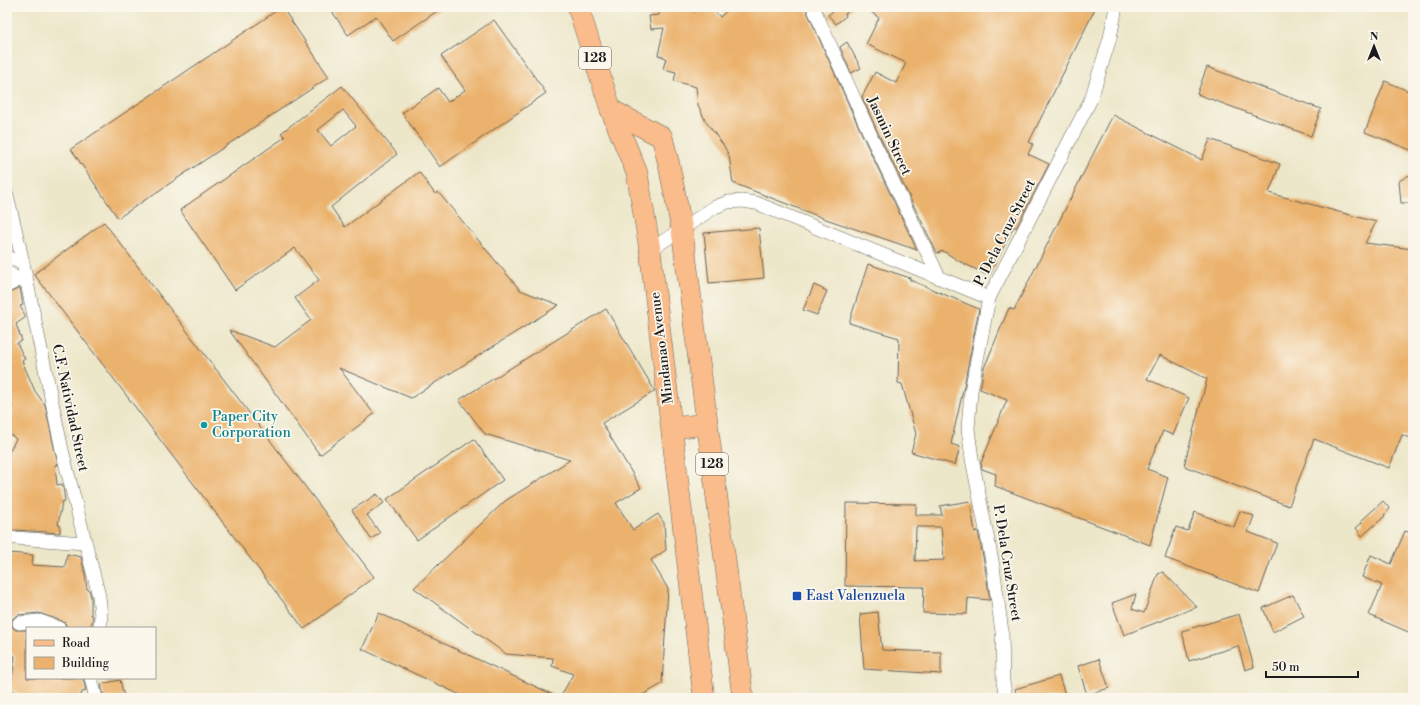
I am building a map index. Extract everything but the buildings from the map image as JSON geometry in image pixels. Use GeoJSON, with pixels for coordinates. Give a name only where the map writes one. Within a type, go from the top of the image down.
{"type":"FeatureCollection","features":[{"type":"Feature","properties":{"kind":"main road","name":"Mindanao Avenue"},"geometry":{"type":"LineString","coordinates":[[578,7],[611,110],[637,173],[650,250],[704,698]]}},
{"type":"Feature","properties":{"kind":"main road","name":"128"},"geometry":{"type":"LineString","coordinates":[[611,110],[662,137],[669,164],[682,230],[706,424],[743,698]]}},
{"type":"Feature","properties":{"kind":"main road"},"geometry":{"type":"LineString","coordinates":[[672,428],[706,424]]}},
{"type":"Feature","properties":{"kind":"street","name":"Jasmin Street"},"geometry":{"type":"LineString","coordinates":[[813,7],[872,138],[939,277]]}},
{"type":"Feature","properties":{"kind":"street","name":"P. Dela Cruz Street"},"geometry":{"type":"LineString","coordinates":[[1006,698],[1002,632],[993,566],[972,460],[968,429],[971,391],[989,298],[1091,99],[1110,38],[1116,7]]}},
{"type":"Feature","properties":{"kind":"street","name":"C.F. Natividad Street"},"geometry":{"type":"LineString","coordinates":[[8,200],[23,263],[23,281],[62,450],[99,596],[101,616],[100,627]]}},
{"type":"Feature","properties":{"kind":"street"},"geometry":{"type":"LineString","coordinates":[[650,250],[715,208],[728,202],[742,201],[756,203],[989,298]]}},
{"type":"Feature","properties":{"kind":"street"},"geometry":{"type":"LineString","coordinates":[[7,238],[20,249]]}},
{"type":"Feature","properties":{"kind":"street"},"geometry":{"type":"LineString","coordinates":[[7,256],[23,263]]}},
{"type":"Feature","properties":{"kind":"street"},"geometry":{"type":"LineString","coordinates":[[7,272],[23,281]]}},
{"type":"Feature","properties":{"kind":"street"},"geometry":{"type":"LineString","coordinates":[[7,286],[23,281]]}},
{"type":"Feature","properties":{"kind":"street"},"geometry":{"type":"LineString","coordinates":[[15,538],[85,543]]}},
{"type":"Feature","properties":{"kind":"street"},"geometry":{"type":"LineString","coordinates":[[19,623],[39,621],[56,627]]}},
{"type":"Feature","properties":{"kind":"street"},"geometry":{"type":"LineString","coordinates":[[91,679],[96,698]]}},
{"type":"Feature","properties":{"kind":"place","name":"Paper City Corporation"},"geometry":{"type":"Point","coordinates":[204,425]}},
{"type":"Feature","properties":{"kind":"place","name":"East Valenzuela"},"geometry":{"type":"Point","coordinates":[797,596]}}]}
